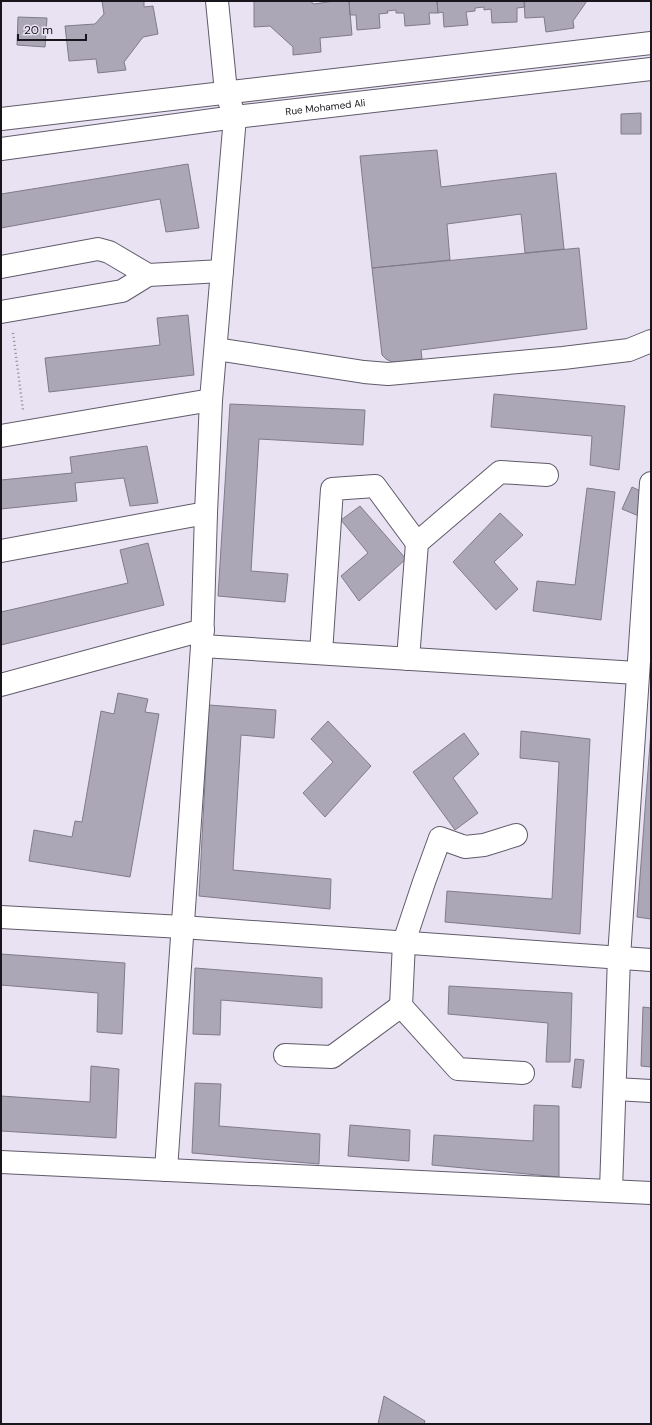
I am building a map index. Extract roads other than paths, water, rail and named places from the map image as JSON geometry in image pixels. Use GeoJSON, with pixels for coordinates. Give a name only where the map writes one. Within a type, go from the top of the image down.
{"type":"FeatureCollection","features":[{"type":"Feature","properties":{"kind":"street"},"geometry":{"type":"LineString","coordinates":[[166,1170],[203,638],[206,513],[211,400],[235,117],[226,92],[217,1]]}},
{"type":"Feature","properties":{"kind":"street"},"geometry":{"type":"LineString","coordinates":[[1,119],[651,43]]}},
{"type":"Feature","properties":{"kind":"street","name":"Rue Mohamed Ali"},"geometry":{"type":"LineString","coordinates":[[1,149],[235,117],[651,69]]}},
{"type":"Feature","properties":{"kind":"street"},"geometry":{"type":"LineString","coordinates":[[1,267],[98,249],[109,252],[148,275]]}},
{"type":"Feature","properties":{"kind":"street"},"geometry":{"type":"LineString","coordinates":[[7,320],[122,291],[148,275],[222,271]]}},
{"type":"Feature","properties":{"kind":"street"},"geometry":{"type":"LineString","coordinates":[[216,349],[364,372],[388,374],[563,358],[629,350],[651,341]]}},
{"type":"Feature","properties":{"kind":"street"},"geometry":{"type":"LineString","coordinates":[[1,436],[211,400]]}},
{"type":"Feature","properties":{"kind":"street"},"geometry":{"type":"LineString","coordinates":[[417,543],[500,472],[546,475]]}},
{"type":"Feature","properties":{"kind":"street"},"geometry":{"type":"LineString","coordinates":[[611,1190],[619,957],[651,483]]}},
{"type":"Feature","properties":{"kind":"street"},"geometry":{"type":"LineString","coordinates":[[321,653],[332,489],[375,486],[417,543],[408,659]]}},
{"type":"Feature","properties":{"kind":"street"},"geometry":{"type":"LineString","coordinates":[[1,551],[206,513]]}},
{"type":"Feature","properties":{"kind":"street"},"geometry":{"type":"LineString","coordinates":[[1,686],[203,638],[321,653],[637,674]]}},
{"type":"Feature","properties":{"kind":"street"},"geometry":{"type":"LineString","coordinates":[[516,835],[484,845],[465,847],[440,838],[404,942],[401,1006],[458,1069],[523,1073]]}},
{"type":"Feature","properties":{"kind":"street"},"geometry":{"type":"LineString","coordinates":[[1,917],[182,927],[651,960]]}},
{"type":"Feature","properties":{"kind":"street"},"geometry":{"type":"LineString","coordinates":[[285,1055],[332,1057],[401,1006]]}},
{"type":"Feature","properties":{"kind":"street"},"geometry":{"type":"LineString","coordinates":[[615,1089],[651,1091]]}},
{"type":"Feature","properties":{"kind":"street"},"geometry":{"type":"LineString","coordinates":[[1,1162],[651,1193]]}}]}
